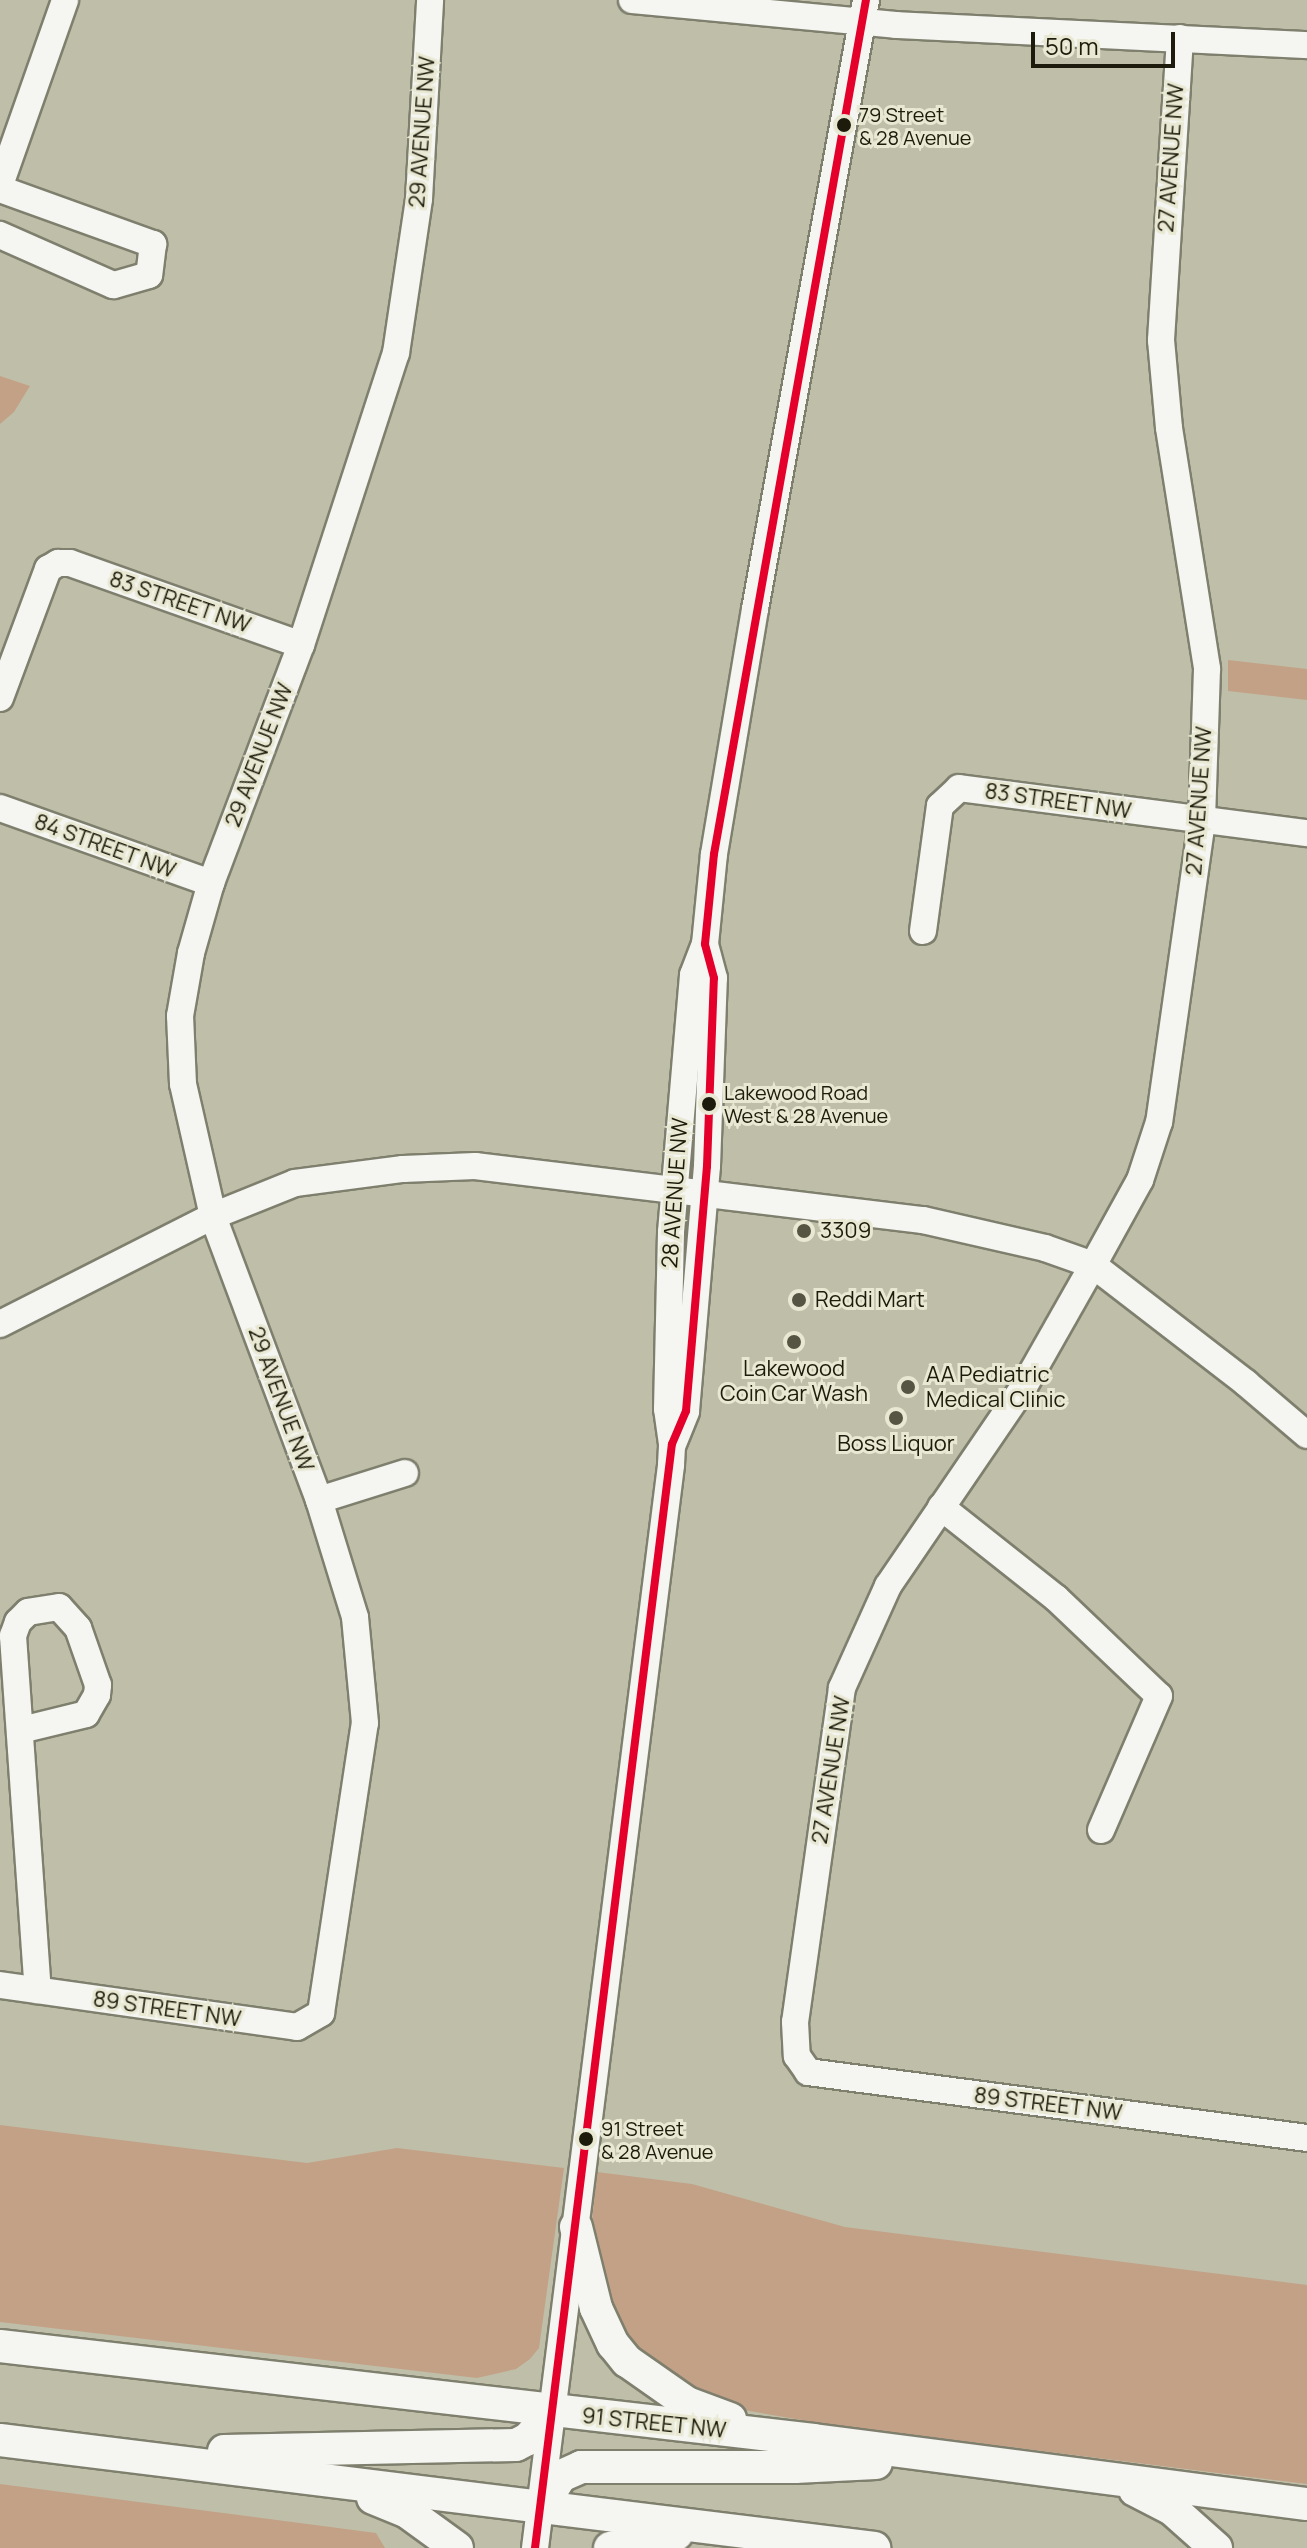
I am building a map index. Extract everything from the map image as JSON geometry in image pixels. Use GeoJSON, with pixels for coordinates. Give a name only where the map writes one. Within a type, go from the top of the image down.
{"type":"FeatureCollection","features":[{"type":"Feature","properties":{"kind":"main road"},"geometry":{"type":"LineString","coordinates":[[576,2227],[596,2308],[613,2344],[627,2361],[668,2392],[706,2411],[814,2440]]}},
{"type":"Feature","properties":{"kind":"main road","name":"91 STREET NW"},"geometry":{"type":"LineString","coordinates":[[0,2346],[814,2440],[943,2460],[1038,2469],[1307,2504]]}},
{"type":"Feature","properties":{"kind":"main road"},"geometry":{"type":"LineString","coordinates":[[157,2460],[213,2451],[516,2445],[528,2439],[552,2411]]}},
{"type":"Feature","properties":{"kind":"main road"},"geometry":{"type":"LineString","coordinates":[[0,2440],[874,2548]]}},
{"type":"Feature","properties":{"kind":"main road"},"geometry":{"type":"LineString","coordinates":[[540,2509],[561,2476],[581,2467],[795,2467],[943,2460]]}},
{"type":"Feature","properties":{"kind":"main road"},"geometry":{"type":"LineString","coordinates":[[1038,2469],[1139,2491],[1172,2509],[1216,2548]]}},
{"type":"Feature","properties":{"kind":"main road"},"geometry":{"type":"LineString","coordinates":[[329,2481],[406,2511],[457,2548]]}},
{"type":"Feature","properties":{"kind":"main road"},"geometry":{"type":"LineString","coordinates":[[610,2548],[712,2529]]}},
{"type":"Feature","properties":{"kind":"street"},"geometry":{"type":"LineString","coordinates":[[0,235],[113,285],[149,275],[153,244],[0,187],[65,0]]}},
{"type":"Feature","properties":{"kind":"street","name":"29 AVENUE NW"},"geometry":{"type":"LineString","coordinates":[[297,2027],[321,2013],[365,1723],[355,1617],[319,1500],[213,1216],[183,1084],[180,1016],[191,953],[211,883],[301,645],[396,353],[419,199],[430,0]]}},
{"type":"Feature","properties":{"kind":"street"},"geometry":{"type":"LineString","coordinates":[[632,0],[864,11],[1180,38],[1307,45]]}},
{"type":"Feature","properties":{"kind":"street","name":"28 AVENUE NW"},"geometry":{"type":"LineString","coordinates":[[535,2548],[672,1444],[667,1409],[673,1190],[693,975],[705,944],[714,854],[755,609],[864,11]]}},
{"type":"Feature","properties":{"kind":"street","name":"27 AVENUE NW"},"geometry":{"type":"LineString","coordinates":[[797,2056],[795,2022],[842,1688],[888,1586],[1023,1388],[1093,1265],[1140,1180],[1159,1122],[1202,821],[1207,669],[1169,428],[1161,340],[1180,38]]}},
{"type":"Feature","properties":{"kind":"street","name":"83 STREET NW"},"geometry":{"type":"LineString","coordinates":[[0,698],[48,569],[58,563],[70,563],[301,645]]}},
{"type":"Feature","properties":{"kind":"street","name":"83 STREET NW"},"geometry":{"type":"LineString","coordinates":[[923,931],[940,806],[959,788],[1307,833]]}},
{"type":"Feature","properties":{"kind":"street","name":"84 STREET NW"},"geometry":{"type":"LineString","coordinates":[[0,808],[211,883]]}},
{"type":"Feature","properties":{"kind":"street","name":"28 AVENUE NW"},"geometry":{"type":"LineString","coordinates":[[672,1444],[686,1411],[705,1194],[714,978],[705,944]]}},
{"type":"Feature","properties":{"kind":"street"},"geometry":{"type":"LineString","coordinates":[[0,1324],[213,1216],[295,1183],[403,1169],[475,1166],[923,1220],[1045,1248],[1093,1265],[1246,1383],[1307,1435]]}},
{"type":"Feature","properties":{"kind":"street","name":"29 AVENUE NW"},"geometry":{"type":"LineString","coordinates":[[319,1500],[405,1473]]}},
{"type":"Feature","properties":{"kind":"street"},"geometry":{"type":"LineString","coordinates":[[941,1507],[1056,1598],[1159,1696],[1101,1830]]}},
{"type":"Feature","properties":{"kind":"street"},"geometry":{"type":"LineString","coordinates":[[21,1730],[86,1714],[97,1695],[98,1685],[78,1628],[59,1607],[28,1612],[14,1630],[38,1990]]}},
{"type":"Feature","properties":{"kind":"street","name":"89 STREET NW"},"geometry":{"type":"LineString","coordinates":[[0,1985],[297,2027]]}},
{"type":"Feature","properties":{"kind":"street","name":"89 STREET NW"},"geometry":{"type":"LineString","coordinates":[[797,2056],[808,2072],[1307,2138]]}},
{"type":"Feature","properties":{"kind":"shaded area"},"geometry":{"type":"Polygon","coordinates":[[[0,376],[30,386],[14,412],[0,424],[0,376]]]}},
{"type":"Feature","properties":{"kind":"shaded area"},"geometry":{"type":"Polygon","coordinates":[[[1228,660],[1307,669],[1307,700],[1228,691],[1228,660]]]}},
{"type":"Feature","properties":{"kind":"shaded area"},"geometry":{"type":"Polygon","coordinates":[[[0,2125],[307,2163],[397,2148],[564,2168],[539,2348],[516,2369],[477,2378],[0,2322],[0,2125]]]}},
{"type":"Feature","properties":{"kind":"shaded area"},"geometry":{"type":"Polygon","coordinates":[[[597,2172],[692,2184],[845,2227],[1307,2285],[1307,2484],[825,2424],[738,2409],[655,2370],[613,2324],[591,2231],[597,2172]]]}},
{"type":"Feature","properties":{"kind":"shaded area"},"geometry":{"type":"Polygon","coordinates":[[[0,2484],[376,2533],[385,2548],[0,2548],[0,2484]]]}},
{"type":"Feature","properties":{"kind":"transit line"},"geometry":{"type":"LineString","coordinates":[[535,2548],[672,1444],[686,1411],[707,1166],[714,978],[705,944],[714,854],[866,0]]}},
{"type":"Feature","properties":{"kind":"place","name":"79 Street & 28 Avenue"},"geometry":{"type":"Point","coordinates":[844,125]}},
{"type":"Feature","properties":{"kind":"place","name":"Lakewood Road West & 28 Avenue"},"geometry":{"type":"Point","coordinates":[709,1104]}},
{"type":"Feature","properties":{"kind":"place","name":"3309"},"geometry":{"type":"Point","coordinates":[804,1231]}},
{"type":"Feature","properties":{"kind":"place","name":"Reddi Mart"},"geometry":{"type":"Point","coordinates":[799,1300]}},
{"type":"Feature","properties":{"kind":"place","name":"Lakewood Coin Car Wash"},"geometry":{"type":"Point","coordinates":[794,1342]}},
{"type":"Feature","properties":{"kind":"place","name":"AA Pediatric Medical Clinic"},"geometry":{"type":"Point","coordinates":[908,1387]}},
{"type":"Feature","properties":{"kind":"place","name":"Boss Liquor"},"geometry":{"type":"Point","coordinates":[896,1418]}},
{"type":"Feature","properties":{"kind":"place","name":"91 Street & 28 Avenue"},"geometry":{"type":"Point","coordinates":[586,2139]}}]}
